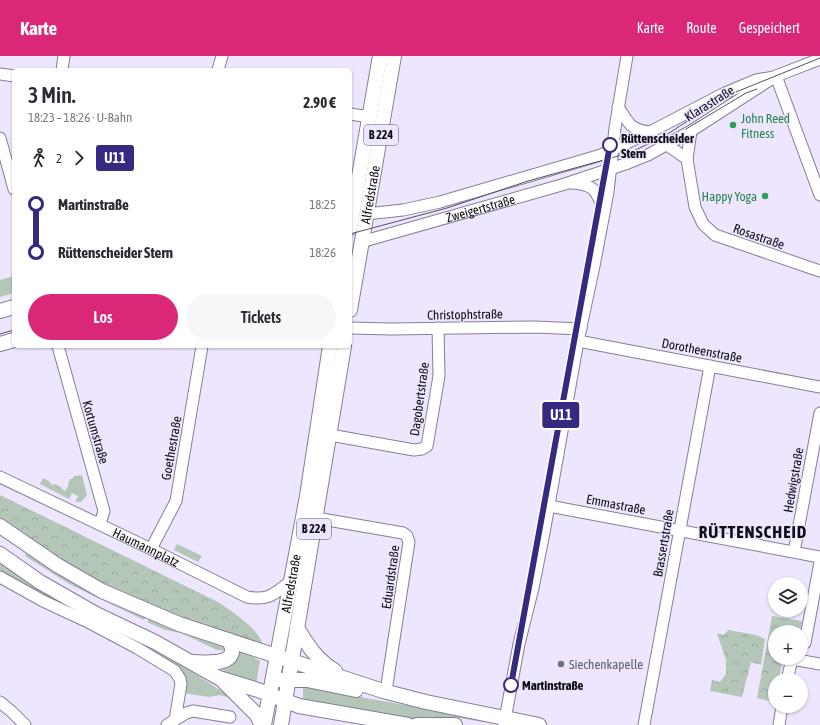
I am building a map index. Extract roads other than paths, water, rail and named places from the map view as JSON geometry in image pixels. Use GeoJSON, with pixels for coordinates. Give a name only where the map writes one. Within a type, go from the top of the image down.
{"type":"FeatureCollection","features":[{"type":"Feature","properties":{"kind":"main road","name":"Alfredstraße"},"geometry":{"type":"LineString","coordinates":[[352,288],[356,244],[355,219],[380,56]]}},
{"type":"Feature","properties":{"kind":"main road","name":"Alfredstraße"},"geometry":{"type":"LineString","coordinates":[[355,219],[394,56]]}},
{"type":"Feature","properties":{"kind":"main road"},"geometry":{"type":"LineString","coordinates":[[0,311],[12,308]]}},
{"type":"Feature","properties":{"kind":"main road"},"geometry":{"type":"LineString","coordinates":[[0,344],[12,341]]}},
{"type":"Feature","properties":{"kind":"main road","name":"Alfredstraße"},"geometry":{"type":"LineString","coordinates":[[263,725],[307,496],[330,348]]}},
{"type":"Feature","properties":{"kind":"main road","name":"Alfredstraße"},"geometry":{"type":"LineString","coordinates":[[280,725],[344,348]]}},
{"type":"Feature","properties":{"kind":"main road"},"geometry":{"type":"LineString","coordinates":[[0,526],[29,547],[102,591],[179,624],[291,662],[384,691],[505,722],[539,725]]}},
{"type":"Feature","properties":{"kind":"main road"},"geometry":{"type":"LineString","coordinates":[[0,554],[40,582],[96,614],[155,642],[219,678],[249,706],[263,725]]}},
{"type":"Feature","properties":{"kind":"main road"},"geometry":{"type":"LineString","coordinates":[[297,628],[310,650],[322,662],[349,679]]}},
{"type":"Feature","properties":{"kind":"main road"},"geometry":{"type":"LineString","coordinates":[[192,662],[220,662],[228,659],[232,653],[232,648],[228,640]]}},
{"type":"Feature","properties":{"kind":"main road"},"geometry":{"type":"LineString","coordinates":[[219,678],[270,691],[284,700],[299,706],[408,725]]}},
{"type":"Feature","properties":{"kind":"main road"},"geometry":{"type":"LineString","coordinates":[[270,691],[279,680],[288,679],[307,680],[372,692],[384,691]]}},
{"type":"Feature","properties":{"kind":"main road"},"geometry":{"type":"LineString","coordinates":[[417,725],[455,725]]}},
{"type":"Feature","properties":{"kind":"street"},"geometry":{"type":"LineString","coordinates":[[62,68],[64,56]]}},
{"type":"Feature","properties":{"kind":"street"},"geometry":{"type":"LineString","coordinates":[[219,68],[222,56]]}},
{"type":"Feature","properties":{"kind":"street"},"geometry":{"type":"LineString","coordinates":[[505,722],[519,644],[533,588],[578,341],[594,266],[611,168],[618,107],[627,56]]}},
{"type":"Feature","properties":{"kind":"street","name":"Klarastraße"},"geometry":{"type":"LineString","coordinates":[[612,151],[725,93],[756,80],[776,76],[820,59]]}},
{"type":"Feature","properties":{"kind":"street"},"geometry":{"type":"LineString","coordinates":[[0,74],[12,76]]}},
{"type":"Feature","properties":{"kind":"street"},"geometry":{"type":"LineString","coordinates":[[776,76],[806,156],[816,174],[820,195]]}},
{"type":"Feature","properties":{"kind":"street","name":"Klarastraße"},"geometry":{"type":"LineString","coordinates":[[611,168],[638,159],[667,145],[776,76]]}},
{"type":"Feature","properties":{"kind":"street"},"geometry":{"type":"LineString","coordinates":[[618,107],[630,125],[637,130],[650,132]]}},
{"type":"Feature","properties":{"kind":"street"},"geometry":{"type":"LineString","coordinates":[[352,114],[370,117]]}},
{"type":"Feature","properties":{"kind":"street"},"geometry":{"type":"LineString","coordinates":[[667,145],[687,159],[691,131]]}},
{"type":"Feature","properties":{"kind":"street"},"geometry":{"type":"LineString","coordinates":[[0,138],[12,182]]}},
{"type":"Feature","properties":{"kind":"street","name":"Zweigertstraße"},"geometry":{"type":"LineString","coordinates":[[355,219],[440,202],[587,160],[612,151]]}},
{"type":"Feature","properties":{"kind":"street","name":"Rosastraße"},"geometry":{"type":"LineString","coordinates":[[687,159],[693,200],[697,215],[706,227],[715,235],[820,271]]}},
{"type":"Feature","properties":{"kind":"street","name":"Zweigertstraße"},"geometry":{"type":"LineString","coordinates":[[356,244],[565,184],[611,168]]}},
{"type":"Feature","properties":{"kind":"street"},"geometry":{"type":"LineString","coordinates":[[565,184],[586,184],[591,187],[598,196],[604,210]]}},
{"type":"Feature","properties":{"kind":"street","name":"Christophstraße"},"geometry":{"type":"LineString","coordinates":[[352,328],[581,328]]}},
{"type":"Feature","properties":{"kind":"street","name":"Dagobertstraße"},"geometry":{"type":"LineString","coordinates":[[330,435],[414,450],[422,449],[427,446],[439,376],[438,328]]}},
{"type":"Feature","properties":{"kind":"street","name":"Dorotheenstraße"},"geometry":{"type":"LineString","coordinates":[[578,341],[820,387]]}},
{"type":"Feature","properties":{"kind":"street","name":"Kortumstraße"},"geometry":{"type":"LineString","coordinates":[[59,348],[104,511],[100,524]]}},
{"type":"Feature","properties":{"kind":"street","name":"Goethestraße"},"geometry":{"type":"LineString","coordinates":[[151,549],[176,501],[202,348]]}},
{"type":"Feature","properties":{"kind":"street","name":"Brassertstraße"},"geometry":{"type":"LineString","coordinates":[[644,725],[710,366]]}},
{"type":"Feature","properties":{"kind":"street","name":"Hedwigstraße"},"geometry":{"type":"LineString","coordinates":[[794,552],[820,413]]}},
{"type":"Feature","properties":{"kind":"street","name":"Haumannplatz"},"geometry":{"type":"LineString","coordinates":[[0,476],[246,597],[259,599],[271,596],[291,581]]}},
{"type":"Feature","properties":{"kind":"street","name":"Emmastraße"},"geometry":{"type":"LineString","coordinates":[[549,506],[820,557]]}},
{"type":"Feature","properties":{"kind":"street","name":"Eduardstraße"},"geometry":{"type":"LineString","coordinates":[[316,518],[403,533],[408,536],[409,542],[402,591],[384,691]]}},
{"type":"Feature","properties":{"kind":"street"},"geometry":{"type":"LineString","coordinates":[[808,627],[820,562]]}},
{"type":"Feature","properties":{"kind":"street"},"geometry":{"type":"LineString","coordinates":[[0,577],[43,601],[86,621],[137,648],[175,671],[181,684],[171,722]]}},
{"type":"Feature","properties":{"kind":"street"},"geometry":{"type":"LineString","coordinates":[[808,662],[820,664]]}},
{"type":"Feature","properties":{"kind":"street"},"geometry":{"type":"LineString","coordinates":[[0,702],[25,725]]}},
{"type":"Feature","properties":{"kind":"street"},"geometry":{"type":"LineString","coordinates":[[171,722],[186,713],[193,711],[230,717]]}},
{"type":"Feature","properties":{"kind":"street"},"geometry":{"type":"LineString","coordinates":[[779,725],[781,713]]}},
{"type":"Feature","properties":{"kind":"tram line"},"geometry":{"type":"LineString","coordinates":[[352,233],[447,208],[528,181],[629,153],[663,137],[726,96],[820,58]]}},
{"type":"Feature","properties":{"kind":"tram line"},"geometry":{"type":"LineString","coordinates":[[686,129],[746,93],[757,89]]}},
{"type":"Feature","properties":{"kind":"tram line"},"geometry":{"type":"LineString","coordinates":[[0,334],[12,331]]}},
{"type":"Feature","properties":{"kind":"metro line","name":"U11"},"geometry":{"type":"LineString","coordinates":[[511,685],[610,145]]}},
{"type":"Feature","properties":{"kind":"place","name":"John Reed Fitness"},"geometry":{"type":"Point","coordinates":[733,125]}},
{"type":"Feature","properties":{"kind":"place","name":"Rüttenscheider Stern"},"geometry":{"type":"Point","coordinates":[610,145]}},
{"type":"Feature","properties":{"kind":"place","name":"Happy Yoga"},"geometry":{"type":"Point","coordinates":[765,196]}},
{"type":"Feature","properties":{"kind":"place","name":"Siechenkapelle"},"geometry":{"type":"Point","coordinates":[561,664]}},
{"type":"Feature","properties":{"kind":"place","name":"Martinstraße"},"geometry":{"type":"Point","coordinates":[511,685]}},
{"type":"Feature","properties":{"kind":"district","name":"RÜTTENSCHEID"},"geometry":{"type":"Point","coordinates":[753,532]}}]}
